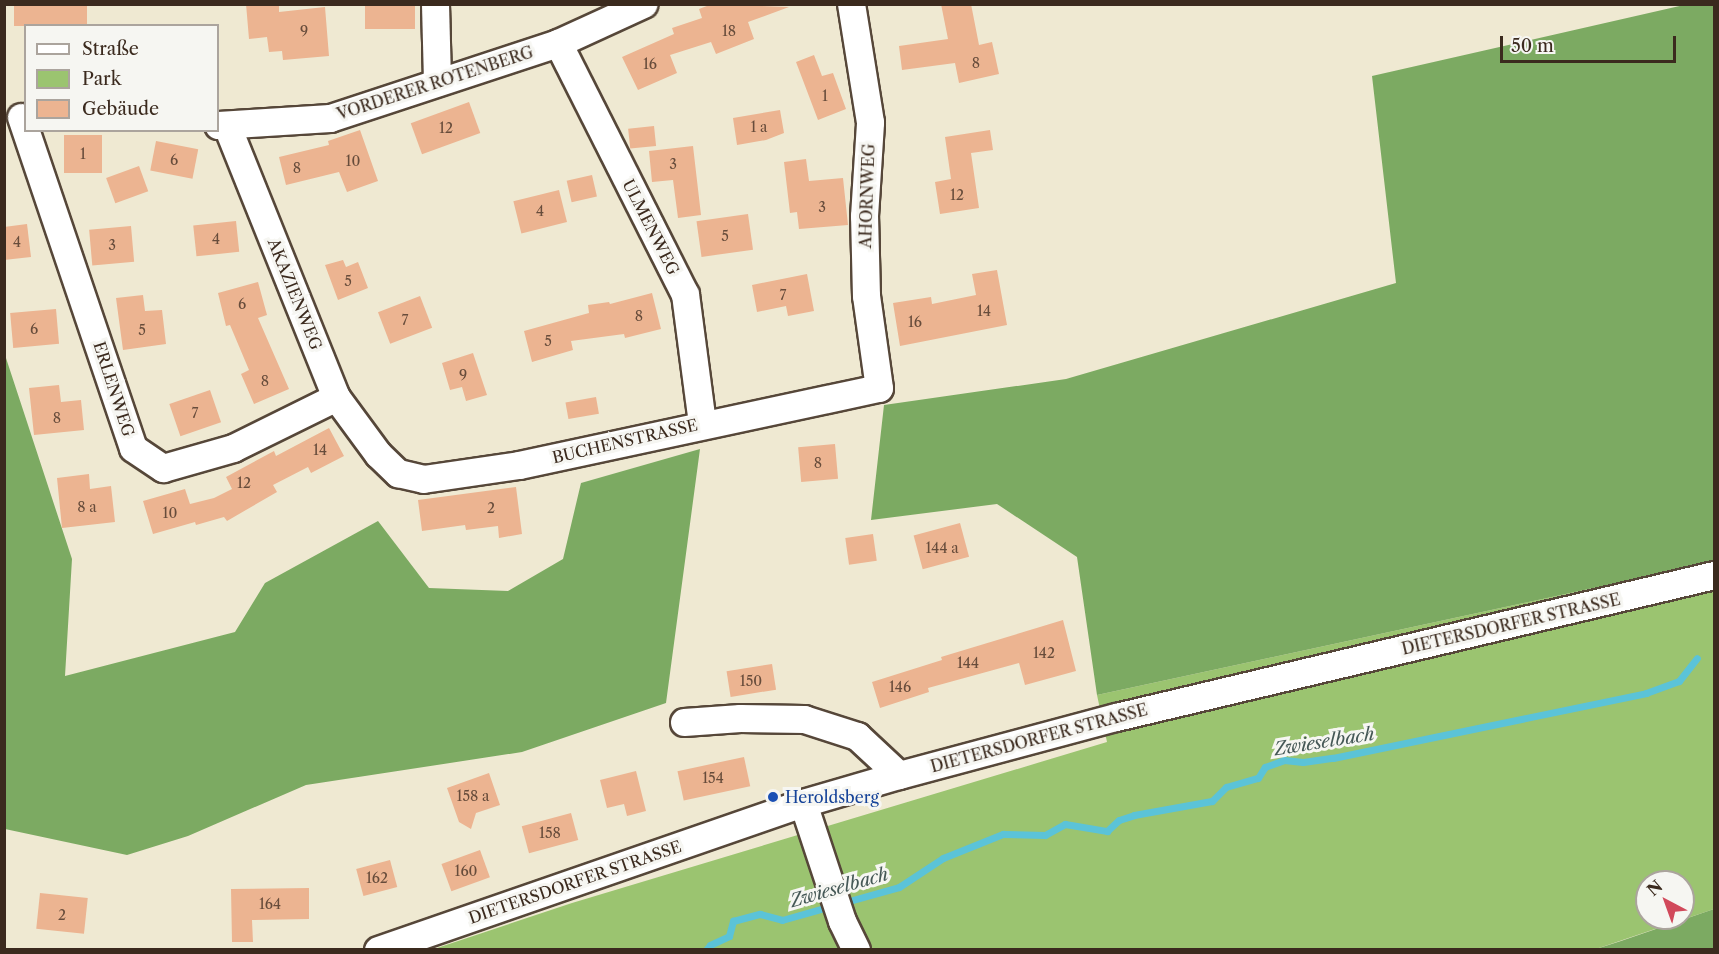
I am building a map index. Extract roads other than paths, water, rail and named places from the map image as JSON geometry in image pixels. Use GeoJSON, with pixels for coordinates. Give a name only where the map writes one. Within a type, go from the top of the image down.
{"type":"FeatureCollection","features":[{"type":"Feature","properties":{"kind":"street"},"geometry":{"type":"LineString","coordinates":[[435,4],[436,82]]}},
{"type":"Feature","properties":{"kind":"street","name":"VORDERER ROTENBERG"},"geometry":{"type":"LineString","coordinates":[[222,126],[330,118],[558,43],[643,4]]}},
{"type":"Feature","properties":{"kind":"street","name":"AHORNWEG"},"geometry":{"type":"LineString","coordinates":[[851,4],[870,122],[864,216],[866,296],[879,388]]}},
{"type":"Feature","properties":{"kind":"street","name":"ULMENWEG"},"geometry":{"type":"LineString","coordinates":[[558,43],[685,294],[702,424]]}},
{"type":"Feature","properties":{"kind":"street","name":"ERLENWEG"},"geometry":{"type":"LineString","coordinates":[[17,116],[133,448],[163,468],[233,448],[336,397]]}},
{"type":"Feature","properties":{"kind":"street","name":"AKAZIENWEG"},"geometry":{"type":"LineString","coordinates":[[222,126],[336,397],[378,454]]}},
{"type":"Feature","properties":{"kind":"street","name":"BUCHENSTRASSE"},"geometry":{"type":"LineString","coordinates":[[378,454],[398,473],[423,479],[519,465],[702,424],[879,388]]}},
{"type":"Feature","properties":{"kind":"street","name":"DIETERSDORFER STRASSE"},"geometry":{"type":"LineString","coordinates":[[378,950],[803,803],[899,776],[1116,717],[1714,576]]}},
{"type":"Feature","properties":{"kind":"street"},"geometry":{"type":"LineString","coordinates":[[684,722],[740,717],[804,719],[857,736],[899,776]]}},
{"type":"Feature","properties":{"kind":"street"},"geometry":{"type":"LineString","coordinates":[[803,803],[842,921],[856,950]]}},
{"type":"Feature","properties":{"kind":"waterway","name":"Zwieselbach"},"geometry":{"type":"LineString","coordinates":[[842,903],[899,887],[943,858],[1003,834],[1045,835],[1065,824],[1107,831],[1119,820],[1134,815],[1212,801],[1226,787],[1258,778],[1265,767],[1284,760],[1303,762],[1333,758],[1646,693],[1679,681],[1697,658]]}},
{"type":"Feature","properties":{"kind":"waterway","name":"Zwieselbach"},"geometry":{"type":"LineString","coordinates":[[706,950],[710,945],[729,936],[733,921],[760,914],[782,920],[831,906]]}},
{"type":"Feature","properties":{"kind":"place","name":"Heroldsberg"},"geometry":{"type":"Point","coordinates":[773,797]}}]}
